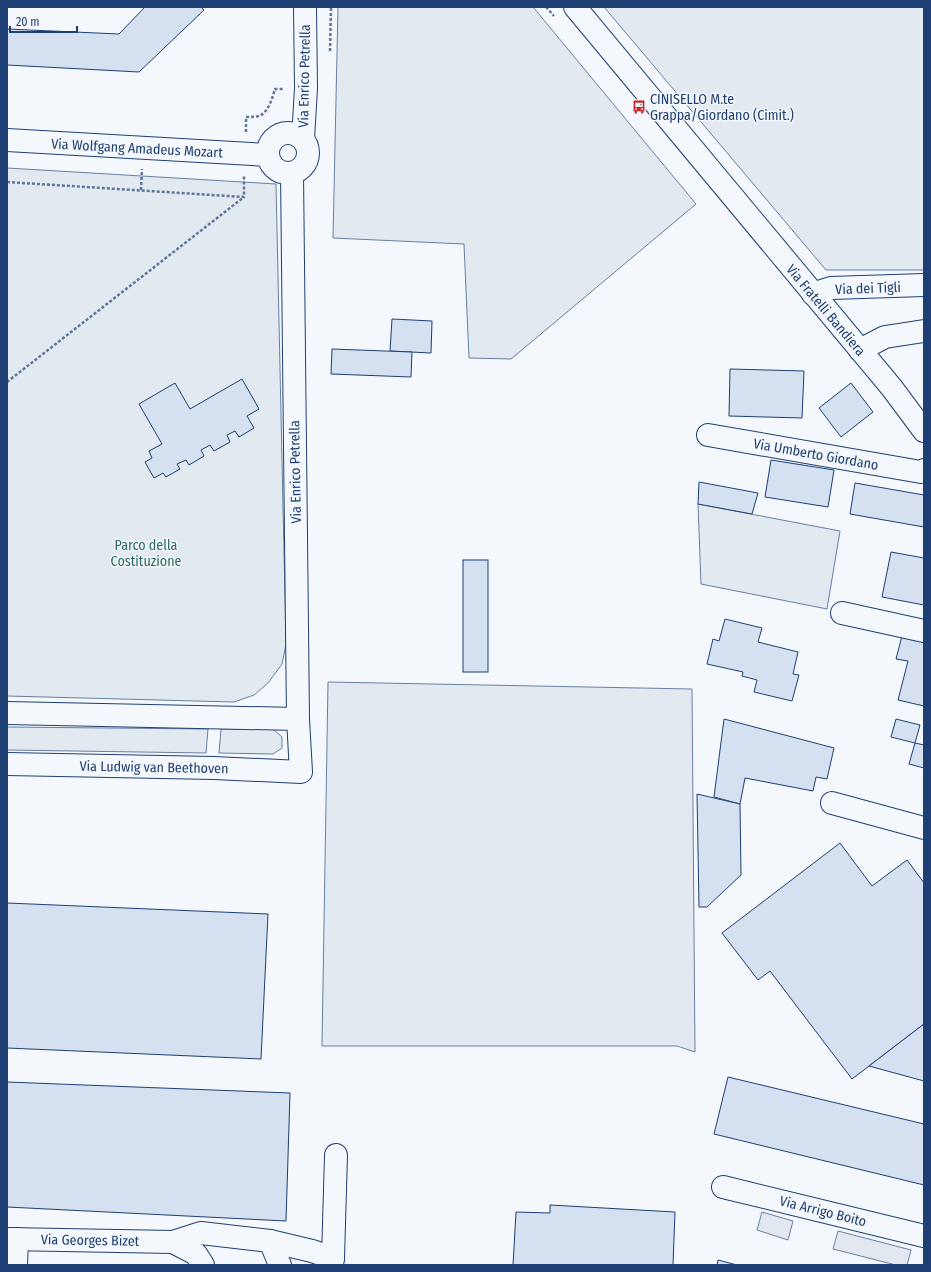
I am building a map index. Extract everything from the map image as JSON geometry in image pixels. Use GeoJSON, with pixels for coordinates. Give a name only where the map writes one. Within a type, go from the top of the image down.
{"type":"FeatureCollection","features":[{"type":"Feature","properties":{"kind":"street","name":"Via Fratelli Bandiera"},"geometry":{"type":"LineString","coordinates":[[574,7],[892,388],[924,431]]}},
{"type":"Feature","properties":{"kind":"street","name":"Via Enrico Petrella"},"geometry":{"type":"LineString","coordinates":[[280,134],[289,118],[305,10]]}},
{"type":"Feature","properties":{"kind":"street","name":"Via Enrico Petrella"},"geometry":{"type":"LineString","coordinates":[[303,139],[306,88],[305,10]]}},
{"type":"Feature","properties":{"kind":"street"},"geometry":{"type":"LineString","coordinates":[[288,132],[296,134],[303,139],[307,146],[308,155],[306,163],[300,170],[292,173],[284,173],[276,170],[270,163],[268,155],[269,147],[273,139],[280,134],[288,132]]}},
{"type":"Feature","properties":{"kind":"street","name":"Via Wolfgang Amadeus Mozart"},"geometry":{"type":"LineString","coordinates":[[7,140],[268,155]]}},
{"type":"Feature","properties":{"kind":"street","name":"Via Enrico Petrella"},"geometry":{"type":"LineString","coordinates":[[292,173],[298,719],[301,772]]}},
{"type":"Feature","properties":{"kind":"street","name":"Via dei Tigli"},"geometry":{"type":"LineString","coordinates":[[813,294],[831,288],[924,286]]}},
{"type":"Feature","properties":{"kind":"street"},"geometry":{"type":"LineString","coordinates":[[860,350],[885,337],[924,331]]}},
{"type":"Feature","properties":{"kind":"street","name":"Via Umberto Giordano"},"geometry":{"type":"LineString","coordinates":[[708,435],[921,472],[924,470]]}},
{"type":"Feature","properties":{"kind":"street"},"geometry":{"type":"LineString","coordinates":[[842,614],[924,631]]}},
{"type":"Feature","properties":{"kind":"street"},"geometry":{"type":"LineString","coordinates":[[7,713],[298,719]]}},
{"type":"Feature","properties":{"kind":"street","name":"Via Ludwig van Beethoven"},"geometry":{"type":"LineString","coordinates":[[7,764],[214,768],[301,772]]}},
{"type":"Feature","properties":{"kind":"street"},"geometry":{"type":"LineString","coordinates":[[832,803],[924,828]]}},
{"type":"Feature","properties":{"kind":"street"},"geometry":{"type":"LineString","coordinates":[[270,1241],[312,1251],[332,1261],[336,1155]]}},
{"type":"Feature","properties":{"kind":"street","name":"Via Arrigo Boito"},"geometry":{"type":"LineString","coordinates":[[723,1187],[924,1236]]}},
{"type":"Feature","properties":{"kind":"street","name":"Via Georges Bizet"},"geometry":{"type":"LineString","coordinates":[[12,1239],[173,1242],[201,1233],[270,1241]]}},
{"type":"Feature","properties":{"kind":"street"},"geometry":{"type":"LineString","coordinates":[[12,1239],[16,1265]]}},
{"type":"Feature","properties":{"kind":"street"},"geometry":{"type":"LineString","coordinates":[[270,1241],[280,1265]]}},
{"type":"Feature","properties":{"kind":"street","name":"Via Georges Bizet"},"geometry":{"type":"LineString","coordinates":[[173,1242],[196,1254],[203,1265]]}},
{"type":"Feature","properties":{"kind":"path"},"geometry":{"type":"LineString","coordinates":[[7,382],[244,197]]}},
{"type":"Feature","properties":{"kind":"green space"},"geometry":{"type":"Polygon","coordinates":[[[338,7],[533,7],[696,204],[511,359],[469,358],[464,244],[333,238],[338,7]]]}},
{"type":"Feature","properties":{"kind":"green space"},"geometry":{"type":"Polygon","coordinates":[[[604,7],[924,7],[924,270],[826,270],[604,7]]]}},
{"type":"Feature","properties":{"kind":"green space","name":"Parco della Costituzione"},"geometry":{"type":"Polygon","coordinates":[[[7,168],[276,184],[286,644],[282,664],[268,683],[254,695],[234,702],[7,696],[7,168]]]}},
{"type":"Feature","properties":{"kind":"green space"},"geometry":{"type":"Polygon","coordinates":[[[698,504],[840,531],[827,609],[701,584],[698,504]]]}},
{"type":"Feature","properties":{"kind":"green space"},"geometry":{"type":"Polygon","coordinates":[[[328,682],[692,689],[695,1052],[677,1046],[322,1046],[328,682]]]}},
{"type":"Feature","properties":{"kind":"green space"},"geometry":{"type":"Polygon","coordinates":[[[7,727],[208,729],[206,753],[7,750],[7,727]]]}},
{"type":"Feature","properties":{"kind":"green space"},"geometry":{"type":"Polygon","coordinates":[[[221,729],[273,729],[282,737],[282,748],[273,754],[219,753],[221,729]]]}},
{"type":"Feature","properties":{"kind":"shaded area"},"geometry":{"type":"Polygon","coordinates":[[[762,1212],[793,1221],[788,1240],[757,1230],[762,1212]]]}},
{"type":"Feature","properties":{"kind":"shaded area"},"geometry":{"type":"Polygon","coordinates":[[[838,1231],[911,1250],[907,1265],[896,1265],[833,1249],[838,1231]]]}},
{"type":"Feature","properties":{"kind":"building"},"geometry":{"type":"Polygon","coordinates":[[[145,7],[201,7],[204,10],[139,72],[7,65],[7,29],[119,34],[145,7]]]}},
{"type":"Feature","properties":{"kind":"building"},"geometry":{"type":"Polygon","coordinates":[[[392,319],[432,321],[431,353],[390,351],[392,319]]]}},
{"type":"Feature","properties":{"kind":"building"},"geometry":{"type":"Polygon","coordinates":[[[332,349],[412,352],[411,377],[331,374],[332,349]]]}},
{"type":"Feature","properties":{"kind":"building"},"geometry":{"type":"Polygon","coordinates":[[[730,369],[804,371],[802,418],[729,416],[730,369]]]}},
{"type":"Feature","properties":{"kind":"building"},"geometry":{"type":"Polygon","coordinates":[[[242,379],[259,409],[247,416],[254,428],[239,437],[235,431],[227,435],[230,442],[214,451],[210,445],[201,450],[204,456],[189,465],[186,460],[177,464],[180,469],[166,477],[163,473],[154,478],[145,462],[152,458],[149,451],[162,444],[139,404],[175,383],[190,409],[242,379]]]}},
{"type":"Feature","properties":{"kind":"building"},"geometry":{"type":"Polygon","coordinates":[[[851,383],[873,412],[841,437],[819,408],[851,383]]]}},
{"type":"Feature","properties":{"kind":"building"},"geometry":{"type":"Polygon","coordinates":[[[771,460],[834,470],[828,507],[765,497],[771,460]]]}},
{"type":"Feature","properties":{"kind":"building"},"geometry":{"type":"Polygon","coordinates":[[[699,482],[758,493],[752,514],[698,504],[699,482]]]}},
{"type":"Feature","properties":{"kind":"building"},"geometry":{"type":"Polygon","coordinates":[[[855,483],[924,495],[924,527],[850,514],[855,483]]]}},
{"type":"Feature","properties":{"kind":"building"},"geometry":{"type":"Polygon","coordinates":[[[891,552],[924,558],[924,605],[882,597],[891,552]]]}},
{"type":"Feature","properties":{"kind":"building"},"geometry":{"type":"Polygon","coordinates":[[[463,560],[488,560],[488,672],[463,672],[463,560]]]}},
{"type":"Feature","properties":{"kind":"building"},"geometry":{"type":"Polygon","coordinates":[[[725,619],[762,628],[758,642],[798,652],[793,674],[799,675],[792,701],[754,692],[757,680],[742,676],[743,672],[707,664],[713,639],[719,641],[725,619]]]}},
{"type":"Feature","properties":{"kind":"building"},"geometry":{"type":"Polygon","coordinates":[[[902,636],[924,642],[924,706],[898,700],[908,661],[896,659],[902,636]]]}},
{"type":"Feature","properties":{"kind":"building"},"geometry":{"type":"Polygon","coordinates":[[[724,719],[834,748],[827,779],[816,777],[813,791],[745,778],[740,804],[714,797],[724,719]]]}},
{"type":"Feature","properties":{"kind":"building"},"geometry":{"type":"Polygon","coordinates":[[[896,719],[920,725],[915,743],[891,737],[896,719]]]}},
{"type":"Feature","properties":{"kind":"building"},"geometry":{"type":"Polygon","coordinates":[[[915,743],[924,745],[924,768],[909,764],[915,743]]]}},
{"type":"Feature","properties":{"kind":"building"},"geometry":{"type":"Polygon","coordinates":[[[697,794],[740,804],[741,875],[707,907],[699,907],[697,794]]]}},
{"type":"Feature","properties":{"kind":"building"},"geometry":{"type":"Polygon","coordinates":[[[840,843],[872,886],[907,860],[924,883],[924,1024],[852,1079],[770,971],[758,980],[722,933],[840,843]]]}},
{"type":"Feature","properties":{"kind":"building"},"geometry":{"type":"Polygon","coordinates":[[[7,903],[268,914],[261,1059],[7,1048],[7,903]]]}},
{"type":"Feature","properties":{"kind":"building"},"geometry":{"type":"Polygon","coordinates":[[[924,1024],[924,1081],[869,1066],[924,1024]]]}},
{"type":"Feature","properties":{"kind":"building"},"geometry":{"type":"Polygon","coordinates":[[[728,1077],[924,1124],[924,1185],[714,1134],[728,1077]]]}},
{"type":"Feature","properties":{"kind":"building"},"geometry":{"type":"Polygon","coordinates":[[[7,1082],[290,1093],[286,1221],[7,1207],[7,1082]]]}},
{"type":"Feature","properties":{"kind":"building"},"geometry":{"type":"Polygon","coordinates":[[[550,1205],[675,1212],[673,1265],[513,1265],[516,1212],[550,1213],[550,1205]]]}},
{"type":"Feature","properties":{"kind":"building"},"geometry":{"type":"Polygon","coordinates":[[[718,1260],[737,1265],[717,1265],[718,1260]]]}},
{"type":"Feature","properties":{"kind":"place","name":"CINISELLO M.te Grappa/Giordano (Cimit.)"},"geometry":{"type":"Point","coordinates":[639,107]}}]}
